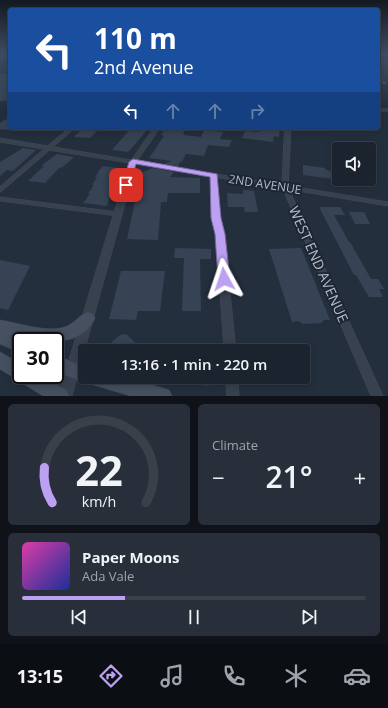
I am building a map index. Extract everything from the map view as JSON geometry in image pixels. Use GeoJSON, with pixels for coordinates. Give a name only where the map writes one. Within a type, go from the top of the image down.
{"type":"FeatureCollection","features":[{"type":"Feature","properties":{"kind":"main road"},"geometry":{"type":"LineString","coordinates":[[0,327],[40,334],[66,333],[76,329],[88,318]]}},
{"type":"Feature","properties":{"kind":"main road"},"geometry":{"type":"LineString","coordinates":[[0,336],[12,342]]}},
{"type":"Feature","properties":{"kind":"main road"},"geometry":{"type":"LineString","coordinates":[[0,360],[12,367]]}},
{"type":"Feature","properties":{"kind":"main road"},"geometry":{"type":"LineString","coordinates":[[64,367],[78,373]]}},
{"type":"Feature","properties":{"kind":"main road"},"geometry":{"type":"LineString","coordinates":[[39,384],[60,396]]}},
{"type":"Feature","properties":{"kind":"main road"},"geometry":{"type":"LineString","coordinates":[[119,384],[163,396]]}},
{"type":"Feature","properties":{"kind":"street"},"geometry":{"type":"LineString","coordinates":[[0,190],[70,130]]}},
{"type":"Feature","properties":{"kind":"street"},"geometry":{"type":"LineString","coordinates":[[84,344],[88,318],[133,162],[156,130]]}},
{"type":"Feature","properties":{"kind":"street","name":"WEST END AVENUE"},"geometry":{"type":"LineString","coordinates":[[288,130],[285,187],[377,396]]}},
{"type":"Feature","properties":{"kind":"street","name":"2ND AVENUE"},"geometry":{"type":"LineString","coordinates":[[0,140],[388,204]]}},
{"type":"Feature","properties":{"kind":"street"},"geometry":{"type":"LineString","coordinates":[[214,175],[216,218],[220,234],[229,344]]}},
{"type":"Feature","properties":{"kind":"street"},"geometry":{"type":"LineString","coordinates":[[0,199],[118,214]]}},
{"type":"Feature","properties":{"kind":"street"},"geometry":{"type":"LineString","coordinates":[[65,396],[78,375]]}},
{"type":"Feature","properties":{"kind":"street"},"geometry":{"type":"LineString","coordinates":[[232,384],[233,396]]}},
{"type":"Feature","properties":{"kind":"green space"},"geometry":{"type":"Polygon","coordinates":[[[380,71],[388,71],[388,83],[380,83],[380,71]]]}},
{"type":"Feature","properties":{"kind":"building"},"geometry":{"type":"Polygon","coordinates":[[[0,74],[8,74],[8,100],[0,101],[0,74]]]}},
{"type":"Feature","properties":{"kind":"building"},"geometry":{"type":"Polygon","coordinates":[[[8,118],[8,130],[0,129],[0,123],[8,118]]]}},
{"type":"Feature","properties":{"kind":"building"},"geometry":{"type":"Polygon","coordinates":[[[81,130],[98,130],[90,138],[74,137],[81,130]]]}},
{"type":"Feature","properties":{"kind":"building"},"geometry":{"type":"Polygon","coordinates":[[[129,130],[147,130],[128,152],[112,150],[129,130]]]}},
{"type":"Feature","properties":{"kind":"building"},"geometry":{"type":"Polygon","coordinates":[[[165,130],[185,130],[184,135],[201,137],[204,130],[223,132],[220,139],[232,140],[229,147],[208,145],[204,156],[186,154],[178,166],[164,164],[172,161],[149,158],[164,136],[161,135],[165,130]]]}},
{"type":"Feature","properties":{"kind":"building"},"geometry":{"type":"Polygon","coordinates":[[[260,130],[280,130],[279,137],[274,136],[273,142],[242,138],[245,131],[259,132],[260,130]]]}},
{"type":"Feature","properties":{"kind":"building"},"geometry":{"type":"Polygon","coordinates":[[[23,148],[36,150],[13,171],[7,170],[0,176],[0,162],[23,148]]]}},
{"type":"Feature","properties":{"kind":"building"},"geometry":{"type":"Polygon","coordinates":[[[57,154],[74,157],[63,167],[59,168],[45,183],[28,181],[44,166],[42,165],[57,154]]]}},
{"type":"Feature","properties":{"kind":"building"},"geometry":{"type":"Polygon","coordinates":[[[303,165],[325,168],[332,172],[332,179],[303,175],[303,165]]]}},
{"type":"Feature","properties":{"kind":"building"},"geometry":{"type":"Polygon","coordinates":[[[103,166],[119,168],[107,206],[83,203],[90,194],[88,194],[94,185],[92,185],[97,177],[95,177],[97,173],[103,166]]]}},
{"type":"Feature","properties":{"kind":"building"},"geometry":{"type":"Polygon","coordinates":[[[153,168],[174,172],[170,177],[200,178],[200,193],[168,193],[167,202],[161,202],[158,240],[127,239],[141,173],[153,168]]]}},
{"type":"Feature","properties":{"kind":"building"},"geometry":{"type":"Polygon","coordinates":[[[243,190],[254,191],[258,212],[245,212],[244,207],[228,207],[227,193],[243,194],[243,190]]]}},
{"type":"Feature","properties":{"kind":"building"},"geometry":{"type":"Polygon","coordinates":[[[319,207],[340,207],[345,215],[334,215],[371,279],[378,279],[384,289],[379,289],[383,297],[369,297],[356,275],[354,275],[319,207]]]}},
{"type":"Feature","properties":{"kind":"building"},"geometry":{"type":"Polygon","coordinates":[[[349,212],[364,212],[370,224],[355,224],[349,212]]]}},
{"type":"Feature","properties":{"kind":"building"},"geometry":{"type":"Polygon","coordinates":[[[175,248],[211,249],[211,259],[200,259],[201,311],[182,311],[184,258],[174,258],[175,248]]]}},
{"type":"Feature","properties":{"kind":"building"},"geometry":{"type":"Polygon","coordinates":[[[301,248],[330,320],[324,320],[321,323],[303,324],[298,321],[292,322],[269,249],[301,248]]]}},
{"type":"Feature","properties":{"kind":"building"},"geometry":{"type":"Polygon","coordinates":[[[0,260],[30,266],[8,310],[0,308],[0,260]]]}},
{"type":"Feature","properties":{"kind":"building"},"geometry":{"type":"Polygon","coordinates":[[[121,271],[165,271],[160,311],[138,311],[136,320],[109,319],[121,271]]]}},
{"type":"Feature","properties":{"kind":"building"},"geometry":{"type":"Polygon","coordinates":[[[126,334],[137,344],[109,344],[120,335],[126,334]]]}},
{"type":"Feature","properties":{"kind":"building"},"geometry":{"type":"Polygon","coordinates":[[[200,384],[211,384],[208,386],[200,384]]]}},
{"type":"Feature","properties":{"kind":"railway"},"geometry":{"type":"LineString","coordinates":[[380,83],[388,83]]}},
{"type":"Feature","properties":{"kind":"route"},"geometry":{"type":"LineString","coordinates":[[126,185],[133,162],[214,175],[216,218],[220,234],[224,279]]}}]}
